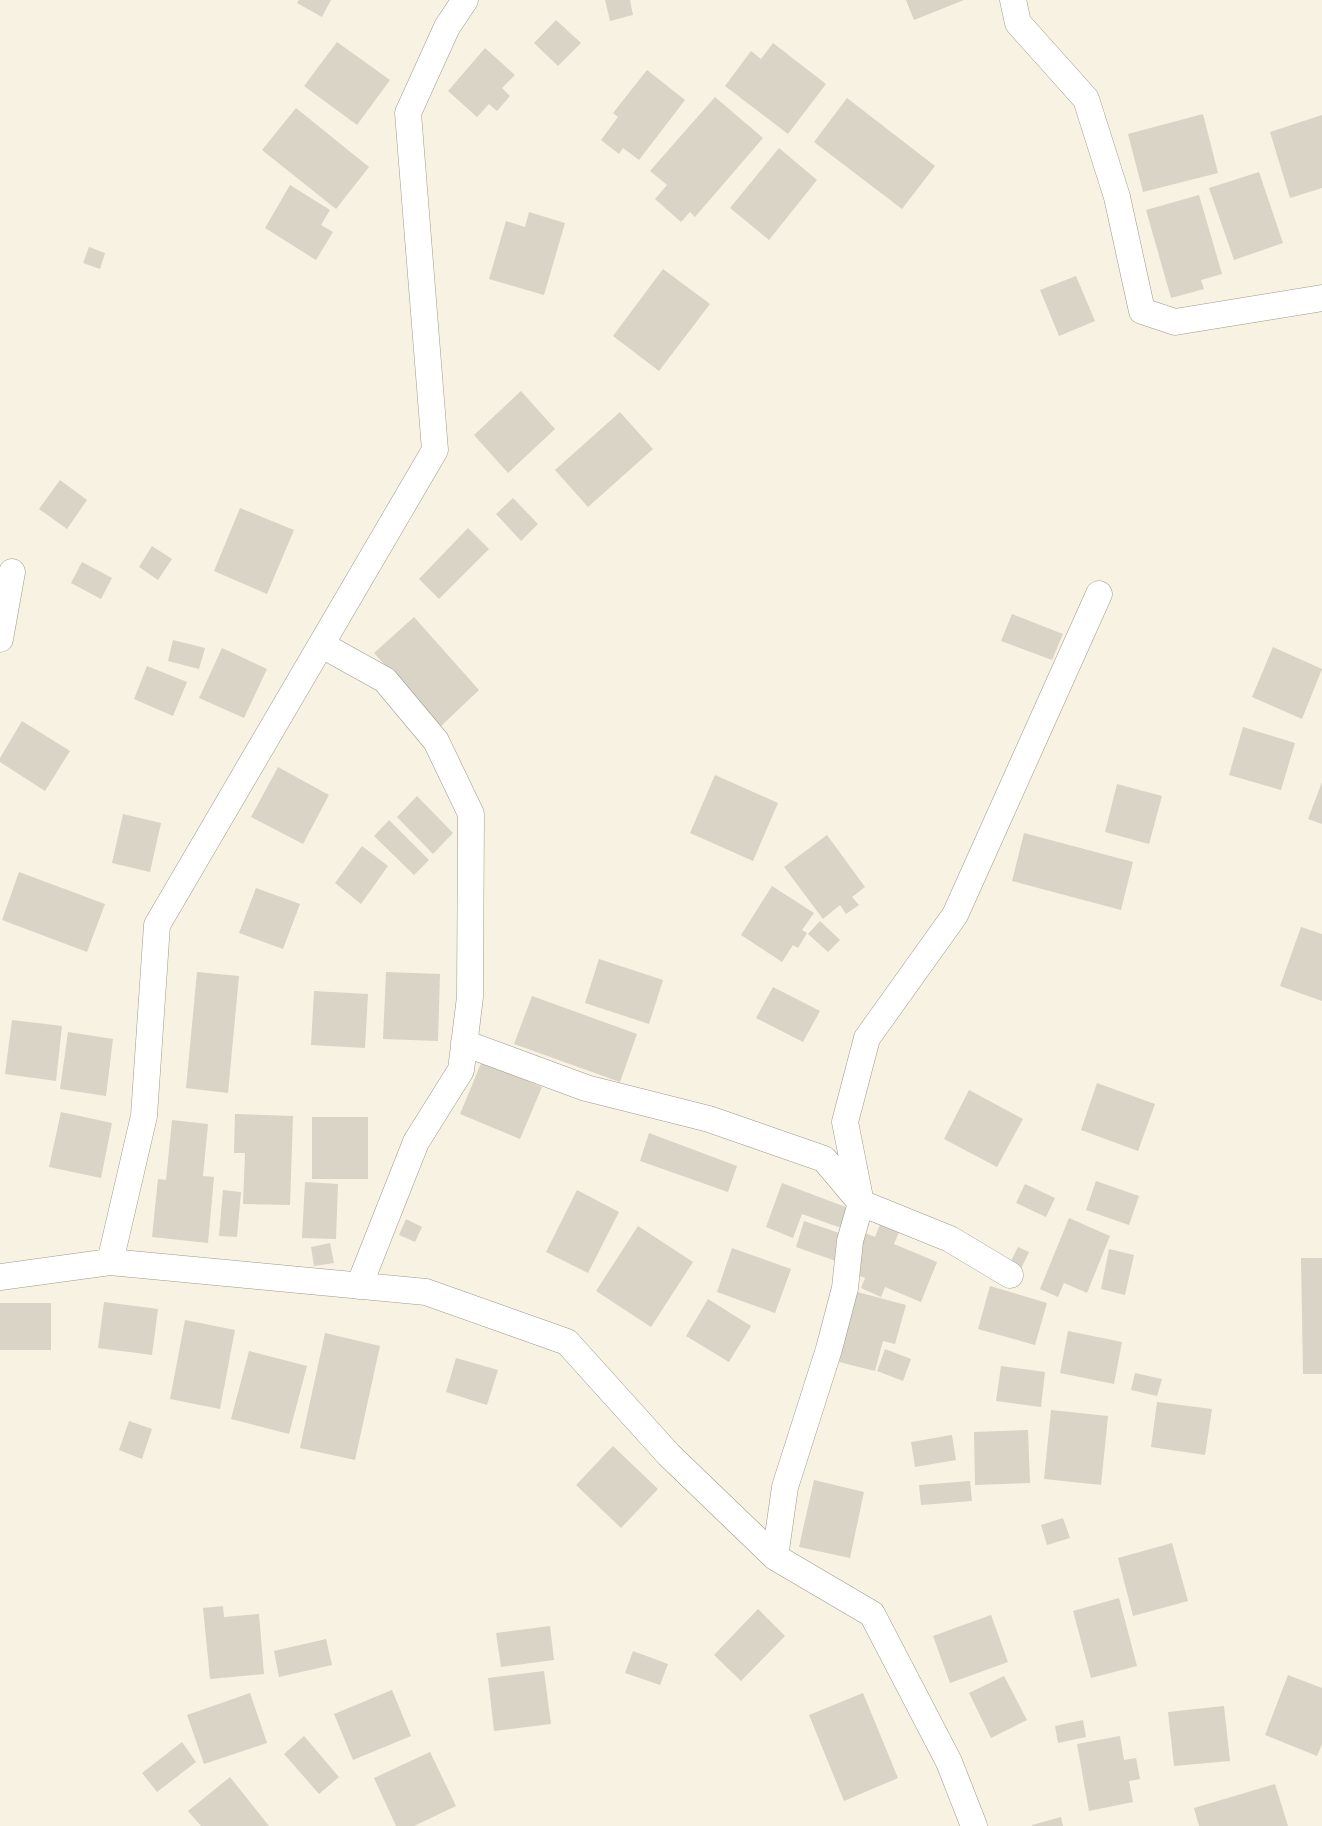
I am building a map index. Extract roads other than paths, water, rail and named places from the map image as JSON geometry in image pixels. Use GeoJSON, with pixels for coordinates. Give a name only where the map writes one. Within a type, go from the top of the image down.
{"type":"FeatureCollection","features":[{"type":"Feature","properties":{"kind":"street"},"geometry":{"type":"LineString","coordinates":[[110,1262],[144,1116],[157,925],[435,450],[408,113],[447,27],[465,0]]}},
{"type":"Feature","properties":{"kind":"street"},"geometry":{"type":"LineString","coordinates":[[1013,0],[1018,22],[1086,99],[1117,197],[1142,311],[1175,322],[1322,298]]}},
{"type":"Feature","properties":{"kind":"street"},"geometry":{"type":"LineString","coordinates":[[0,639],[12,572]]}},
{"type":"Feature","properties":{"kind":"street"},"geometry":{"type":"LineString","coordinates":[[775,1557],[785,1487],[829,1349],[844,1288],[850,1241],[861,1203],[845,1122],[867,1038],[955,915],[1099,594]]}},
{"type":"Feature","properties":{"kind":"street"},"geometry":{"type":"LineString","coordinates":[[322,645],[385,680],[436,741],[471,814],[470,997],[461,1070],[416,1142],[358,1286]]}},
{"type":"Feature","properties":{"kind":"street"},"geometry":{"type":"LineString","coordinates":[[464,1043],[586,1088],[709,1119],[824,1159],[861,1203],[950,1239],[1010,1275]]}},
{"type":"Feature","properties":{"kind":"street"},"geometry":{"type":"LineString","coordinates":[[0,1277],[110,1262],[426,1292],[567,1342],[669,1455],[775,1557],[872,1614],[949,1762],[974,1826]]}}]}
